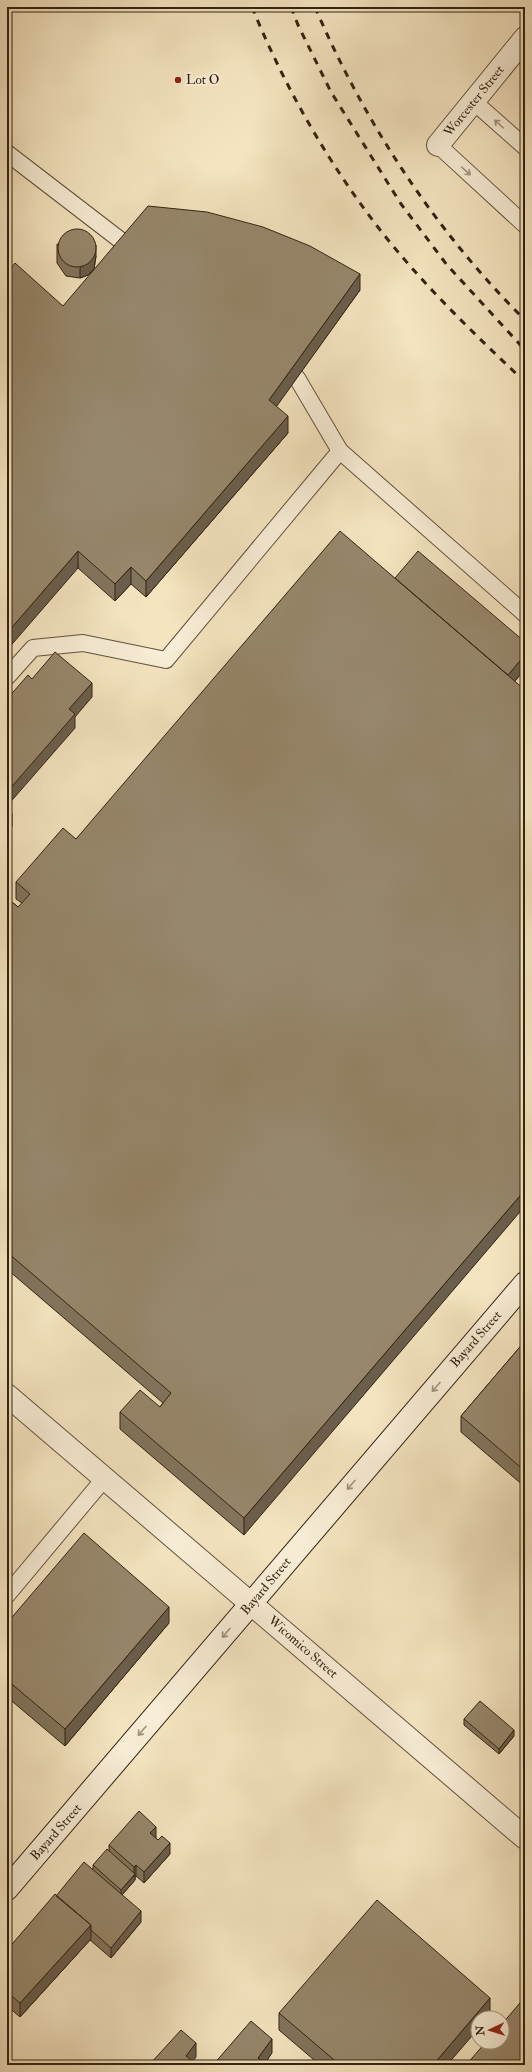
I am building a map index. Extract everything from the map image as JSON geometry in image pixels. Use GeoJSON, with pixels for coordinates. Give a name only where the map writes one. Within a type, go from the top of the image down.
{"type":"FeatureCollection","features":[{"type":"Feature","properties":{"kind":"street","name":"Worcester Street"},"geometry":{"type":"LineString","coordinates":[[438,145],[525,38]]}},
{"type":"Feature","properties":{"kind":"street","name":"Bayard Street"},"geometry":{"type":"LineString","coordinates":[[7,1889],[525,1283]]}},
{"type":"Feature","properties":{"kind":"street","name":"Wicomico Street"},"geometry":{"type":"LineString","coordinates":[[7,1395],[525,1838]]}},
{"type":"Feature","properties":{"kind":"lane"},"geometry":{"type":"LineString","coordinates":[[473,101],[525,147]]}},
{"type":"Feature","properties":{"kind":"lane"},"geometry":{"type":"LineString","coordinates":[[438,145],[525,225]]}},
{"type":"Feature","properties":{"kind":"lane"},"geometry":{"type":"LineString","coordinates":[[7,153],[128,246]]}},
{"type":"Feature","properties":{"kind":"lane"},"geometry":{"type":"LineString","coordinates":[[297,378],[340,451],[525,614]]}},
{"type":"Feature","properties":{"kind":"lane"},"geometry":{"type":"LineString","coordinates":[[7,677],[33,648],[83,643],[166,660],[340,451]]}},
{"type":"Feature","properties":{"kind":"lane"},"geometry":{"type":"LineString","coordinates":[[7,1595],[104,1479]]}},
{"type":"Feature","properties":{"kind":"building"},"geometry":{"type":"Polygon","coordinates":[[[148,206],[207,212],[263,227],[310,246],[360,274],[269,400],[288,416],[146,581],[131,567],[115,584],[78,551],[7,633],[7,273],[15,263],[63,306],[148,206]]]}},
{"type":"Feature","properties":{"kind":"building"},"geometry":{"type":"Polygon","coordinates":[[[73,229],[81,229],[91,234],[95,241],[95,255],[91,262],[81,267],[73,267],[63,262],[61,259],[58,252],[58,244],[63,234],[66,232],[73,229]]]}},
{"type":"Feature","properties":{"kind":"building"},"geometry":{"type":"Polygon","coordinates":[[[340,531],[525,690],[525,1190],[244,1518],[120,1412],[140,1390],[160,1407],[171,1393],[8,1253],[7,1254],[7,898],[18,907],[30,894],[16,882],[63,828],[76,839],[340,531]]]}},
{"type":"Feature","properties":{"kind":"building"},"geometry":{"type":"Polygon","coordinates":[[[418,551],[525,642],[525,655],[508,675],[395,578],[418,551]]]}},
{"type":"Feature","properties":{"kind":"building"},"geometry":{"type":"Polygon","coordinates":[[[55,652],[92,683],[69,709],[75,714],[7,792],[7,699],[28,675],[32,679],[55,652]]]}},
{"type":"Feature","properties":{"kind":"building"},"geometry":{"type":"Polygon","coordinates":[[[7,809],[12,813],[7,818],[7,809]]]}},
{"type":"Feature","properties":{"kind":"building"},"geometry":{"type":"Polygon","coordinates":[[[525,1341],[525,1471],[461,1416],[525,1341]]]}},
{"type":"Feature","properties":{"kind":"building"},"geometry":{"type":"Polygon","coordinates":[[[84,1533],[169,1607],[65,1729],[7,1680],[7,1623],[84,1533]]]}},
{"type":"Feature","properties":{"kind":"building"},"geometry":{"type":"Polygon","coordinates":[[[480,1701],[514,1730],[499,1749],[464,1719],[480,1701]]]}},
{"type":"Feature","properties":{"kind":"building"},"geometry":{"type":"Polygon","coordinates":[[[139,1811],[156,1827],[150,1833],[158,1840],[162,1836],[170,1843],[144,1872],[136,1865],[134,1867],[109,1845],[139,1811]]]}},
{"type":"Feature","properties":{"kind":"building"},"geometry":{"type":"Polygon","coordinates":[[[107,1849],[135,1874],[121,1890],[93,1865],[107,1849]]]}},
{"type":"Feature","properties":{"kind":"building"},"geometry":{"type":"Polygon","coordinates":[[[84,1862],[141,1911],[111,1948],[91,1930],[91,1925],[56,1896],[84,1862]]]}},
{"type":"Feature","properties":{"kind":"building"},"geometry":{"type":"Polygon","coordinates":[[[55,1894],[91,1925],[20,2003],[7,1992],[7,1950],[55,1894]]]}},
{"type":"Feature","properties":{"kind":"building"},"geometry":{"type":"Polygon","coordinates":[[[377,1900],[490,1998],[480,2010],[470,2010],[470,2022],[433,2065],[340,2065],[279,2013],[377,1900]]]}},
{"type":"Feature","properties":{"kind":"building"},"geometry":{"type":"Polygon","coordinates":[[[525,1997],[525,2065],[466,2065],[479,2050],[510,2050],[510,2015],[525,1997]]]}},
{"type":"Feature","properties":{"kind":"building"},"geometry":{"type":"Polygon","coordinates":[[[251,2021],[272,2039],[258,2058],[266,2065],[213,2065],[251,2021]]]}},
{"type":"Feature","properties":{"kind":"building"},"geometry":{"type":"Polygon","coordinates":[[[181,2030],[196,2043],[186,2056],[197,2065],[149,2065],[181,2030]]]}},
{"type":"Feature","properties":{"kind":"railway"},"geometry":{"type":"LineString","coordinates":[[252,7],[277,63],[306,118],[338,171],[374,222],[427,285],[525,382]]}},
{"type":"Feature","properties":{"kind":"railway"},"geometry":{"type":"LineString","coordinates":[[291,7],[298,25],[331,92],[401,204],[447,265],[525,350]]}},
{"type":"Feature","properties":{"kind":"railway"},"geometry":{"type":"LineString","coordinates":[[315,7],[334,50],[356,92],[405,174],[432,213],[462,250],[492,286],[525,320]]}},
{"type":"Feature","properties":{"kind":"place","name":"Lot O"},"geometry":{"type":"Point","coordinates":[178,80]}}]}
